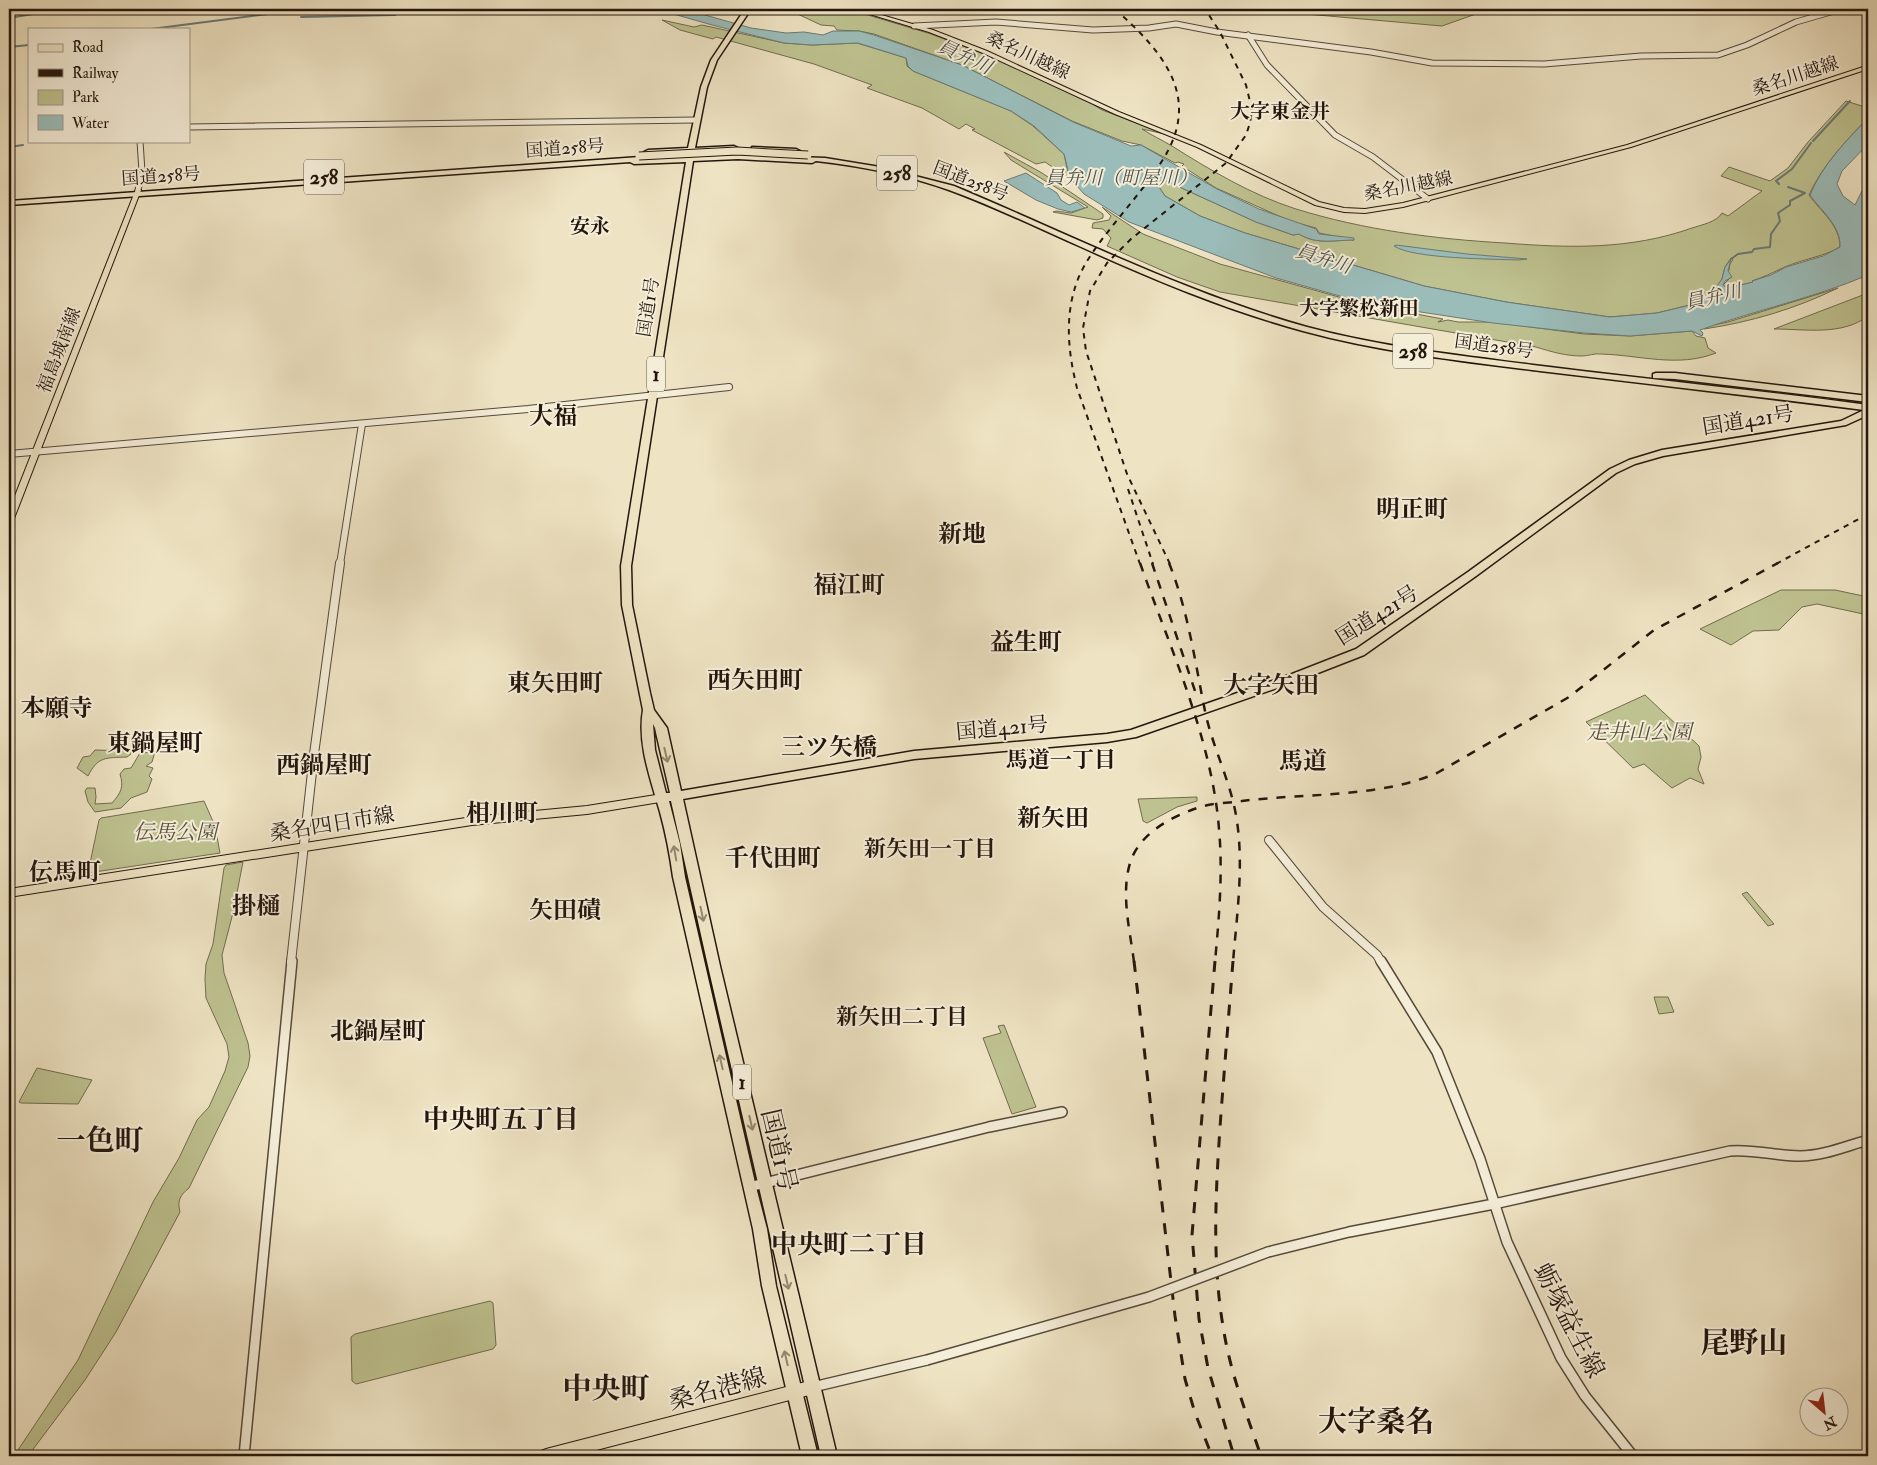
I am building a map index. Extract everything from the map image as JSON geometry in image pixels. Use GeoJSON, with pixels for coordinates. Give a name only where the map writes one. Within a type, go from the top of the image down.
{"type":"FeatureCollection","features":[{"type":"Feature","properties":{"kind":"highway","name":"国道1号"},"geometry":{"type":"LineString","coordinates":[[748,9],[714,60],[704,87],[696,120],[626,566],[627,605],[650,710],[660,728],[669,797],[749,1187],[760,1229],[769,1286],[810,1456]]}},
{"type":"Feature","properties":{"kind":"highway"},"geometry":{"type":"LineString","coordinates":[[467,168],[503,162],[773,150],[872,160],[911,169],[955,182],[1006,203],[1019,212]]}},
{"type":"Feature","properties":{"kind":"highway"},"geometry":{"type":"LineString","coordinates":[[443,173],[465,174],[692,154],[776,158],[846,166],[904,178],[984,202]]}},
{"type":"Feature","properties":{"kind":"highway","name":"国道258号"},"geometry":{"type":"LineString","coordinates":[[9,201],[639,157],[736,154],[807,156],[867,163],[908,172],[954,186],[1019,212],[1142,268],[1210,294],[1310,325],[1414,347],[1649,376],[1675,376],[1868,407]]}},
{"type":"Feature","properties":{"kind":"highway","name":"国道258号"},"geometry":{"type":"LineString","coordinates":[[807,156],[863,165],[951,188],[1138,271],[1193,293],[1307,329],[1413,351],[1612,377],[1644,384],[1868,407]]}},
{"type":"Feature","properties":{"kind":"highway","name":"国道258号"},"geometry":{"type":"LineString","coordinates":[[137,192],[443,173],[639,157]]}},
{"type":"Feature","properties":{"kind":"highway","name":"国道421号"},"geometry":{"type":"LineString","coordinates":[[669,797],[914,755],[1129,736],[1296,677],[1360,652],[1472,574],[1613,471],[1632,462],[1662,453],[1842,424],[1868,407]]}},
{"type":"Feature","properties":{"kind":"highway","name":"国道1号"},"geometry":{"type":"LineString","coordinates":[[669,797],[765,1183],[829,1456]]}},
{"type":"Feature","properties":{"kind":"main road","name":"桑名川越線"},"geometry":{"type":"LineString","coordinates":[[856,9],[914,26],[985,52],[1117,113],[1198,146],[1291,193],[1317,204],[1344,210],[1375,210],[1428,199],[1629,146],[1868,67]]}},
{"type":"Feature","properties":{"kind":"main road","name":"福島城南線"},"geometry":{"type":"LineString","coordinates":[[9,521],[137,192]]}},
{"type":"Feature","properties":{"kind":"main road","name":"桑名四日市線"},"geometry":{"type":"LineString","coordinates":[[9,893],[304,849],[472,821],[587,810],[669,797]]}},
{"type":"Feature","properties":{"kind":"main road","name":"桑名港線"},"geometry":{"type":"LineString","coordinates":[[546,1456],[813,1387]]}},
{"type":"Feature","properties":{"kind":"street"},"geometry":{"type":"LineString","coordinates":[[914,26],[996,22],[1093,30],[1150,28],[1176,24],[1371,52],[1432,63],[1560,64],[1641,56],[1718,55],[1747,45],[1796,22],[1841,9]]}},
{"type":"Feature","properties":{"kind":"street"},"geometry":{"type":"LineString","coordinates":[[1248,35],[1267,65],[1335,135],[1373,158],[1428,199]]}},
{"type":"Feature","properties":{"kind":"street"},"geometry":{"type":"LineString","coordinates":[[190,127],[696,120]]}},
{"type":"Feature","properties":{"kind":"street"},"geometry":{"type":"LineString","coordinates":[[137,192],[142,172],[140,142]]}},
{"type":"Feature","properties":{"kind":"street"},"geometry":{"type":"LineString","coordinates":[[9,454],[528,409],[653,394],[729,388]]}},
{"type":"Feature","properties":{"kind":"street"},"geometry":{"type":"LineString","coordinates":[[244,1456],[314,754],[362,424]]}},
{"type":"Feature","properties":{"kind":"street","name":"蛎塚益生線"},"geometry":{"type":"LineString","coordinates":[[1269,840],[1322,907],[1377,955],[1445,1067],[1480,1159],[1507,1242],[1561,1358],[1585,1396],[1633,1456]]}},
{"type":"Feature","properties":{"kind":"street"},"geometry":{"type":"LineString","coordinates":[[749,1187],[989,1127],[1062,1112]]}},
{"type":"Feature","properties":{"kind":"street"},"geometry":{"type":"LineString","coordinates":[[813,1387],[927,1360],[1149,1297],[1268,1252],[1411,1219],[1494,1204],[1730,1151],[1760,1150],[1802,1156],[1814,1155],[1868,1140]]}},
{"type":"Feature","properties":{"kind":"green space"},"geometry":{"type":"Polygon","coordinates":[[[787,9],[848,9],[931,34],[987,55],[1081,97],[1102,110],[1169,135],[1142,129],[1201,164],[1263,197],[1296,209],[1348,223],[1452,239],[1529,245],[1599,246],[1622,244],[1669,235],[1708,223],[1722,213],[1728,216],[1762,191],[1721,176],[1729,167],[1770,181],[1788,168],[1808,142],[1846,101],[1868,108],[1868,118],[1828,163],[1809,195],[1833,225],[1837,232],[1840,247],[1792,264],[1752,281],[1754,282],[1728,288],[1723,285],[1731,277],[1728,274],[1733,259],[1731,258],[1725,267],[1718,287],[1708,298],[1690,305],[1657,313],[1610,317],[1506,302],[1424,286],[1245,233],[1200,216],[1165,196],[1157,184],[1162,179],[1256,222],[1293,235],[1299,234],[1319,241],[1354,240],[1319,233],[1316,228],[1290,221],[1216,188],[1182,166],[1184,164],[1175,163],[1141,145],[1122,141],[1072,121],[962,65],[874,34],[837,30],[834,26],[821,25],[787,9]]]}},
{"type":"Feature","properties":{"kind":"green space"},"geometry":{"type":"Polygon","coordinates":[[[1292,9],[1490,9],[1442,26],[1306,14],[1292,9]]]}},
{"type":"Feature","properties":{"kind":"green space"},"geometry":{"type":"Polygon","coordinates":[[[662,20],[694,27],[702,25],[784,43],[812,45],[857,43],[906,58],[907,66],[913,71],[1011,111],[1033,126],[1064,154],[1069,178],[1045,162],[1036,164],[972,130],[975,129],[966,124],[959,129],[922,108],[867,88],[872,85],[814,64],[716,37],[713,39],[680,30],[662,20]]]}},
{"type":"Feature","properties":{"kind":"green space"},"geometry":{"type":"Polygon","coordinates":[[[1004,152],[1042,173],[1103,214],[1103,218],[1097,220],[1053,212],[1071,213],[1088,207],[1011,160],[1004,152]]]}},
{"type":"Feature","properties":{"kind":"green space"},"geometry":{"type":"Polygon","coordinates":[[[1102,207],[1143,234],[1220,264],[1368,305],[1443,319],[1438,322],[1448,320],[1458,322],[1492,322],[1584,334],[1630,336],[1692,331],[1696,336],[1705,338],[1708,348],[1716,353],[1687,360],[1599,354],[1570,355],[1536,347],[1220,292],[1177,277],[1107,246],[1111,238],[1103,229],[1092,228],[1093,223],[1109,220],[1111,216],[1102,207]]]}},
{"type":"Feature","properties":{"kind":"green space"},"geometry":{"type":"Polygon","coordinates":[[[1838,288],[1772,314],[1739,323],[1704,329],[1704,327],[1728,322],[1838,288]]]}},
{"type":"Feature","properties":{"kind":"green space"},"geometry":{"type":"Polygon","coordinates":[[[1868,293],[1868,316],[1858,322],[1835,329],[1823,330],[1774,329],[1868,293]]]}},
{"type":"Feature","properties":{"kind":"green space"},"geometry":{"type":"Polygon","coordinates":[[[1781,590],[1835,590],[1868,597],[1868,615],[1817,604],[1802,607],[1779,630],[1753,631],[1731,645],[1700,629],[1781,590]]]}},
{"type":"Feature","properties":{"kind":"green space","name":"走井山公園"},"geometry":{"type":"Polygon","coordinates":[[[1645,695],[1699,746],[1701,757],[1698,769],[1704,784],[1690,778],[1672,788],[1644,764],[1633,768],[1586,722],[1645,695]]]}},
{"type":"Feature","properties":{"kind":"green space"},"geometry":{"type":"Polygon","coordinates":[[[95,750],[131,751],[131,754],[127,757],[108,758],[99,761],[88,776],[77,768],[83,757],[90,756],[95,750]]]}},
{"type":"Feature","properties":{"kind":"green space"},"geometry":{"type":"Polygon","coordinates":[[[155,752],[152,762],[146,766],[153,768],[149,776],[152,779],[147,792],[131,798],[121,808],[95,812],[88,802],[85,791],[87,788],[95,788],[95,804],[112,803],[121,790],[120,774],[124,769],[131,768],[140,753],[155,752]]]}},
{"type":"Feature","properties":{"kind":"green space"},"geometry":{"type":"Polygon","coordinates":[[[1197,797],[1197,801],[1177,807],[1147,823],[1143,821],[1138,799],[1197,797]]]}},
{"type":"Feature","properties":{"kind":"green space","name":"伝馬公園"},"geometry":{"type":"Polygon","coordinates":[[[204,801],[215,826],[220,853],[88,873],[101,818],[204,801]]]}},
{"type":"Feature","properties":{"kind":"green space"},"geometry":{"type":"Polygon","coordinates":[[[243,862],[222,955],[224,973],[248,1043],[250,1056],[248,1067],[189,1188],[180,1198],[180,1212],[116,1332],[85,1380],[28,1456],[14,1456],[78,1360],[153,1202],[179,1158],[197,1120],[209,1107],[225,1071],[229,1057],[227,1044],[206,998],[206,964],[213,944],[224,868],[226,865],[243,862]]]}},
{"type":"Feature","properties":{"kind":"green space"},"geometry":{"type":"Polygon","coordinates":[[[1747,892],[1774,924],[1768,926],[1742,894],[1747,892]]]}},
{"type":"Feature","properties":{"kind":"green space"},"geometry":{"type":"Polygon","coordinates":[[[1654,997],[1668,997],[1674,1012],[1659,1014],[1654,997]]]}},
{"type":"Feature","properties":{"kind":"green space"},"geometry":{"type":"Polygon","coordinates":[[[1004,1025],[1036,1107],[1012,1114],[983,1038],[1001,1033],[998,1026],[1004,1025]]]}},
{"type":"Feature","properties":{"kind":"green space"},"geometry":{"type":"Polygon","coordinates":[[[37,1068],[92,1080],[78,1104],[21,1103],[19,1102],[37,1068]]]}},
{"type":"Feature","properties":{"kind":"green space"},"geometry":{"type":"Polygon","coordinates":[[[490,1301],[493,1303],[496,1345],[493,1349],[356,1384],[352,1381],[351,1337],[355,1334],[490,1301]]]}},
{"type":"Feature","properties":{"kind":"water","name":"員弁川（町屋川）"},"geometry":{"type":"Polygon","coordinates":[[[656,9],[692,9],[705,15],[751,28],[786,33],[804,32],[823,35],[833,31],[859,31],[874,35],[962,65],[1073,122],[1131,146],[1141,145],[1217,189],[1259,209],[1316,229],[1319,234],[1354,238],[1354,240],[1319,241],[1299,234],[1293,235],[1256,222],[1162,179],[1157,184],[1165,196],[1200,216],[1245,233],[1424,286],[1506,302],[1610,317],[1657,313],[1690,305],[1708,298],[1722,279],[1725,267],[1731,259],[1728,271],[1732,277],[1725,281],[1723,285],[1728,288],[1753,282],[1786,267],[1823,256],[1840,247],[1834,226],[1810,195],[1828,164],[1868,118],[1868,144],[1842,171],[1837,184],[1843,196],[1855,205],[1862,191],[1868,187],[1868,275],[1826,291],[1700,330],[1703,333],[1702,336],[1692,331],[1630,336],[1584,333],[1493,323],[1368,304],[1276,278],[1129,222],[1084,194],[1070,178],[1064,154],[1034,126],[1011,111],[913,71],[908,66],[906,58],[858,43],[812,45],[784,43],[656,9]]]}},
{"type":"Feature","properties":{"kind":"water"},"geometry":{"type":"Polygon","coordinates":[[[1026,173],[1057,193],[1061,200],[1069,205],[1077,202],[1085,208],[1071,212],[1058,209],[1036,200],[1004,181],[1026,173]]]}},
{"type":"Feature","properties":{"kind":"water"},"geometry":{"type":"Polygon","coordinates":[[[1394,246],[1527,259],[1435,256],[1418,254],[1394,246]]]}},
{"type":"Feature","properties":{"kind":"waterway"},"geometry":{"type":"LineString","coordinates":[[9,18],[63,9]]}},
{"type":"Feature","properties":{"kind":"waterway"},"geometry":{"type":"LineString","coordinates":[[159,28],[292,11]]}},
{"type":"Feature","properties":{"kind":"waterway"},"geometry":{"type":"LineString","coordinates":[[480,12],[550,11]]}},
{"type":"Feature","properties":{"kind":"waterway"},"geometry":{"type":"LineString","coordinates":[[398,14],[475,12]]}},
{"type":"Feature","properties":{"kind":"waterway"},"geometry":{"type":"LineString","coordinates":[[301,17],[395,15]]}},
{"type":"Feature","properties":{"kind":"waterway"},"geometry":{"type":"LineString","coordinates":[[9,47],[28,45]]}},
{"type":"Feature","properties":{"kind":"waterway"},"geometry":{"type":"LineString","coordinates":[[1813,141],[1850,101]]}},
{"type":"Feature","properties":{"kind":"waterway"},"geometry":{"type":"LineString","coordinates":[[1779,184],[1776,181],[1792,169],[1811,143]]}},
{"type":"Feature","properties":{"kind":"waterway"},"geometry":{"type":"LineString","coordinates":[[9,147],[23,145]]}},
{"type":"Feature","properties":{"kind":"waterway"},"geometry":{"type":"LineString","coordinates":[[1731,259],[1738,254],[1752,252],[1754,249],[1770,247],[1771,234],[1780,221],[1778,213],[1790,205],[1790,201],[1805,193],[1788,187]]}},
{"type":"Feature","properties":{"kind":"railway"},"geometry":{"type":"LineString","coordinates":[[1115,9],[1162,59],[1172,77],[1178,96],[1179,116],[1174,138],[1162,161],[1086,263],[1074,293],[1069,320],[1069,334],[1071,361],[1077,388],[1140,564]]}},
{"type":"Feature","properties":{"kind":"railway"},"geometry":{"type":"LineString","coordinates":[[1170,564],[1127,474],[1086,351],[1083,328],[1090,291],[1107,263],[1131,239],[1226,163],[1246,135],[1252,110],[1246,85],[1220,32],[1205,9]]}},
{"type":"Feature","properties":{"kind":"railway"},"geometry":{"type":"LineString","coordinates":[[1128,489],[1153,564]]}},
{"type":"Feature","properties":{"kind":"railway"},"geometry":{"type":"LineString","coordinates":[[1776,564],[1868,514]]}},
{"type":"Feature","properties":{"kind":"railway"},"geometry":{"type":"LineString","coordinates":[[1140,563],[1199,728],[1208,761],[1216,804]]}},
{"type":"Feature","properties":{"kind":"railway"},"geometry":{"type":"LineString","coordinates":[[1152,563],[1195,691]]}},
{"type":"Feature","properties":{"kind":"railway"},"geometry":{"type":"LineString","coordinates":[[1169,563],[1186,618],[1208,724],[1233,802]]}},
{"type":"Feature","properties":{"kind":"railway"},"geometry":{"type":"LineString","coordinates":[[1233,802],[1366,791],[1415,781],[1437,773],[1569,697],[1654,630],[1778,563]]}},
{"type":"Feature","properties":{"kind":"railway"},"geometry":{"type":"LineString","coordinates":[[1216,804],[1233,802]]}},
{"type":"Feature","properties":{"kind":"railway"},"geometry":{"type":"LineString","coordinates":[[1233,802],[1238,829],[1240,867],[1233,962]]}},
{"type":"Feature","properties":{"kind":"railway"},"geometry":{"type":"LineString","coordinates":[[1134,962],[1127,911],[1126,885],[1131,860],[1136,850],[1149,834],[1167,821],[1197,808],[1216,804]]}},
{"type":"Feature","properties":{"kind":"railway"},"geometry":{"type":"LineString","coordinates":[[1215,962],[1221,879],[1216,804]]}},
{"type":"Feature","properties":{"kind":"railway"},"geometry":{"type":"LineString","coordinates":[[1134,961],[1175,1316],[1185,1379],[1195,1413],[1212,1456]]}},
{"type":"Feature","properties":{"kind":"railway"},"geometry":{"type":"LineString","coordinates":[[1215,961],[1192,1235],[1199,1319],[1208,1368],[1234,1456]]}},
{"type":"Feature","properties":{"kind":"railway"},"geometry":{"type":"LineString","coordinates":[[1233,961],[1218,1168],[1217,1278],[1224,1332],[1231,1364],[1261,1456]]}},
{"type":"Feature","properties":{"kind":"district","name":"大字東金井"},"geometry":{"type":"Point","coordinates":[1280,111]}},
{"type":"Feature","properties":{"kind":"district","name":"安永"},"geometry":{"type":"Point","coordinates":[590,226]}},
{"type":"Feature","properties":{"kind":"district","name":"大字繁松新田"},"geometry":{"type":"Point","coordinates":[1359,308]}},
{"type":"Feature","properties":{"kind":"district","name":"大福"},"geometry":{"type":"Point","coordinates":[553,416]}},
{"type":"Feature","properties":{"kind":"district","name":"明正町"},"geometry":{"type":"Point","coordinates":[1412,509]}},
{"type":"Feature","properties":{"kind":"district","name":"新地"},"geometry":{"type":"Point","coordinates":[962,534]}},
{"type":"Feature","properties":{"kind":"district","name":"福江町"},"geometry":{"type":"Point","coordinates":[849,585]}},
{"type":"Feature","properties":{"kind":"district","name":"益生町"},"geometry":{"type":"Point","coordinates":[1026,642]}},
{"type":"Feature","properties":{"kind":"district","name":"西矢田町"},"geometry":{"type":"Point","coordinates":[755,680]}},
{"type":"Feature","properties":{"kind":"district","name":"東矢田町"},"geometry":{"type":"Point","coordinates":[555,683]}},
{"type":"Feature","properties":{"kind":"district","name":"大字矢田"},"geometry":{"type":"Point","coordinates":[1271,685]}},
{"type":"Feature","properties":{"kind":"district","name":"本願寺"},"geometry":{"type":"Point","coordinates":[57,708]}},
{"type":"Feature","properties":{"kind":"district","name":"東鍋屋町"},"geometry":{"type":"Point","coordinates":[155,743]}},
{"type":"Feature","properties":{"kind":"district","name":"三ツ矢橋"},"geometry":{"type":"Point","coordinates":[829,747]}},
{"type":"Feature","properties":{"kind":"district","name":"馬道一丁目"},"geometry":{"type":"Point","coordinates":[1061,759]}},
{"type":"Feature","properties":{"kind":"district","name":"馬道"},"geometry":{"type":"Point","coordinates":[1303,761]}},
{"type":"Feature","properties":{"kind":"district","name":"西鍋屋町"},"geometry":{"type":"Point","coordinates":[324,765]}},
{"type":"Feature","properties":{"kind":"district","name":"相川町"},"geometry":{"type":"Point","coordinates":[502,813]}},
{"type":"Feature","properties":{"kind":"district","name":"新矢田"},"geometry":{"type":"Point","coordinates":[1053,818]}},
{"type":"Feature","properties":{"kind":"district","name":"新矢田一丁目"},"geometry":{"type":"Point","coordinates":[930,848]}},
{"type":"Feature","properties":{"kind":"district","name":"千代田町"},"geometry":{"type":"Point","coordinates":[773,858]}},
{"type":"Feature","properties":{"kind":"district","name":"伝馬町"},"geometry":{"type":"Point","coordinates":[65,872]}},
{"type":"Feature","properties":{"kind":"district","name":"掛樋"},"geometry":{"type":"Point","coordinates":[256,906]}},
{"type":"Feature","properties":{"kind":"district","name":"矢田磧"},"geometry":{"type":"Point","coordinates":[565,910]}},
{"type":"Feature","properties":{"kind":"district","name":"新矢田二丁目"},"geometry":{"type":"Point","coordinates":[902,1016]}},
{"type":"Feature","properties":{"kind":"district","name":"北鍋屋町"},"geometry":{"type":"Point","coordinates":[378,1031]}},
{"type":"Feature","properties":{"kind":"district","name":"中央町五丁目"},"geometry":{"type":"Point","coordinates":[501,1119]}},
{"type":"Feature","properties":{"kind":"district","name":"一色町"},"geometry":{"type":"Point","coordinates":[100,1140]}},
{"type":"Feature","properties":{"kind":"district","name":"中央町二丁目"},"geometry":{"type":"Point","coordinates":[849,1244]}},
{"type":"Feature","properties":{"kind":"district","name":"尾野山"},"geometry":{"type":"Point","coordinates":[1744,1342]}},
{"type":"Feature","properties":{"kind":"district","name":"中央町"},"geometry":{"type":"Point","coordinates":[606,1388]}},
{"type":"Feature","properties":{"kind":"district","name":"大字桑名"},"geometry":{"type":"Point","coordinates":[1376,1421]}},
{"type":"Feature","properties":{"kind":"water label","name":"員弁川"},"geometry":{"type":"Point","coordinates":[965,56]}},
{"type":"Feature","properties":{"kind":"water label","name":"員弁川"},"geometry":{"type":"Point","coordinates":[1324,258]}},
{"type":"Feature","properties":{"kind":"water label","name":"員弁川"},"geometry":{"type":"Point","coordinates":[1713,296]}}]}
